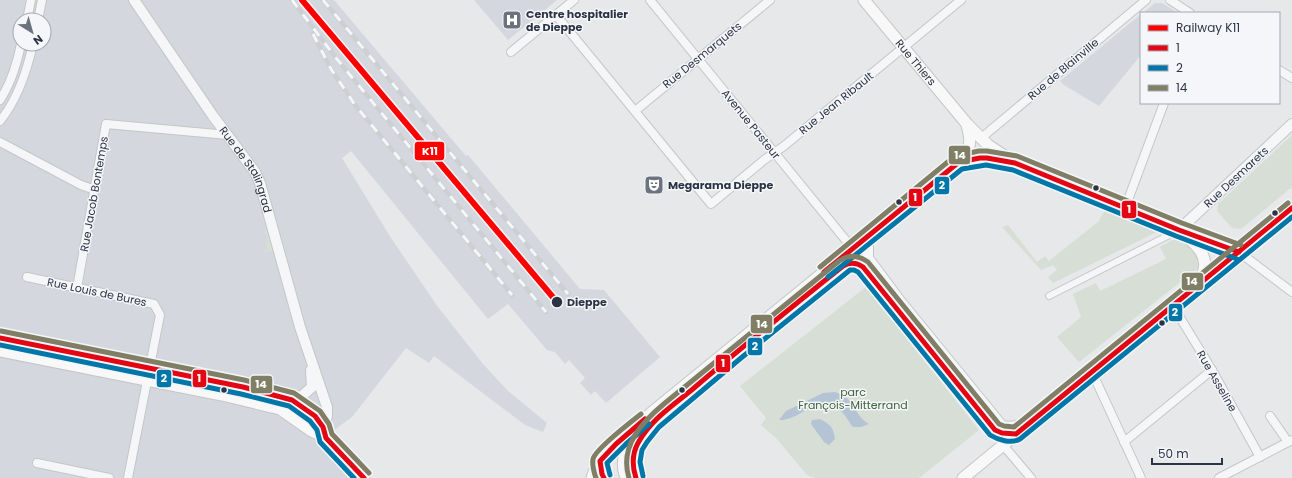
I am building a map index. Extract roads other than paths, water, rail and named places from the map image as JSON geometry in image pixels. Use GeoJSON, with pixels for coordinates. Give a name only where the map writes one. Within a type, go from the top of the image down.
{"type":"FeatureCollection","features":[{"type":"Feature","properties":{"kind":"main road","name":"Rue Thiers"},"geometry":{"type":"LineString","coordinates":[[864,0],[980,139],[996,152],[1015,163]]}},
{"type":"Feature","properties":{"kind":"main road"},"geometry":{"type":"LineString","coordinates":[[965,161],[969,149],[970,138],[967,124]]}},
{"type":"Feature","properties":{"kind":"main road"},"geometry":{"type":"LineString","coordinates":[[592,478],[597,465],[624,435],[853,249],[965,161],[987,158],[1015,163],[1179,230],[1239,252]]}},
{"type":"Feature","properties":{"kind":"main road"},"geometry":{"type":"LineString","coordinates":[[963,478],[1292,208]]}},
{"type":"Feature","properties":{"kind":"main road"},"geometry":{"type":"LineString","coordinates":[[1179,230],[1199,248],[1204,262],[1203,272],[1189,293]]}},
{"type":"Feature","properties":{"kind":"main road"},"geometry":{"type":"LineString","coordinates":[[0,338],[243,387],[292,400],[315,416],[323,427],[326,438]]}},
{"type":"Feature","properties":{"kind":"main road"},"geometry":{"type":"LineString","coordinates":[[0,351],[222,395],[280,409],[310,430],[326,438],[364,478]]}},
{"type":"Feature","properties":{"kind":"main road"},"geometry":{"type":"LineString","coordinates":[[626,478],[623,464],[624,454],[627,444],[643,421]]}},
{"type":"Feature","properties":{"kind":"street"},"geometry":{"type":"LineString","coordinates":[[29,12],[31,0]]}},
{"type":"Feature","properties":{"kind":"street"},"geometry":{"type":"LineString","coordinates":[[40,12],[42,0]]}},
{"type":"Feature","properties":{"kind":"street","name":"Rue de Stalingrad"},"geometry":{"type":"LineString","coordinates":[[134,0],[255,172],[260,183],[300,327],[327,407],[327,416],[323,427]]}},
{"type":"Feature","properties":{"kind":"street"},"geometry":{"type":"LineString","coordinates":[[511,52],[574,0]]}},
{"type":"Feature","properties":{"kind":"street","name":"Avenue Pasteur"},"geometry":{"type":"LineString","coordinates":[[650,0],[853,249]]}},
{"type":"Feature","properties":{"kind":"street","name":"Rue Desmarquets"},"geometry":{"type":"LineString","coordinates":[[635,111],[770,0]]}},
{"type":"Feature","properties":{"kind":"street","name":"Rue Jean Ribault"},"geometry":{"type":"LineString","coordinates":[[635,111],[711,204],[784,146],[961,0]]}},
{"type":"Feature","properties":{"kind":"street","name":"Rue de Blainville"},"geometry":{"type":"LineString","coordinates":[[980,139],[1146,0]]}},
{"type":"Feature","properties":{"kind":"street"},"geometry":{"type":"LineString","coordinates":[[1170,0],[1188,12]]}},
{"type":"Feature","properties":{"kind":"street"},"geometry":{"type":"LineString","coordinates":[[556,15],[635,111]]}},
{"type":"Feature","properties":{"kind":"street"},"geometry":{"type":"LineString","coordinates":[[0,100],[6,90],[17,63],[19,52]]}},
{"type":"Feature","properties":{"kind":"street"},"geometry":{"type":"LineString","coordinates":[[0,121],[13,103],[22,83],[31,52]]}},
{"type":"Feature","properties":{"kind":"street"},"geometry":{"type":"LineString","coordinates":[[1280,71],[1292,78]]}},
{"type":"Feature","properties":{"kind":"street"},"geometry":{"type":"LineString","coordinates":[[1125,208],[1164,104]]}},
{"type":"Feature","properties":{"kind":"street","name":"Rue Jacob Bontemps"},"geometry":{"type":"LineString","coordinates":[[77,288],[106,124],[228,135]]}},
{"type":"Feature","properties":{"kind":"street","name":"Rue Desmarets"},"geometry":{"type":"LineString","coordinates":[[1179,230],[1292,124]]}},
{"type":"Feature","properties":{"kind":"street"},"geometry":{"type":"LineString","coordinates":[[0,142],[81,185],[95,190]]}},
{"type":"Feature","properties":{"kind":"street"},"geometry":{"type":"LineString","coordinates":[[1049,296],[1179,230]]}},
{"type":"Feature","properties":{"kind":"street"},"geometry":{"type":"LineString","coordinates":[[868,237],[868,258],[900,301],[1002,426],[1009,428],[1016,427],[1032,421]]}},
{"type":"Feature","properties":{"kind":"street"},"geometry":{"type":"LineString","coordinates":[[1239,252],[1292,292]]}},
{"type":"Feature","properties":{"kind":"street","name":"Rue Louis de Bures"},"geometry":{"type":"LineString","coordinates":[[27,277],[154,304],[160,315],[150,368]]}},
{"type":"Feature","properties":{"kind":"street","name":"Rue Asseline"},"geometry":{"type":"LineString","coordinates":[[1173,306],[1212,370],[1260,457]]}},
{"type":"Feature","properties":{"kind":"street","name":"Rue de Stalingrad"},"geometry":{"type":"LineString","coordinates":[[292,400],[303,395],[312,386],[311,362]]}},
{"type":"Feature","properties":{"kind":"street"},"geometry":{"type":"LineString","coordinates":[[128,478],[150,368]]}},
{"type":"Feature","properties":{"kind":"street"},"geometry":{"type":"LineString","coordinates":[[1124,442],[1212,370]]}},
{"type":"Feature","properties":{"kind":"street"},"geometry":{"type":"LineString","coordinates":[[1092,372],[1141,478]]}},
{"type":"Feature","properties":{"kind":"street"},"geometry":{"type":"LineString","coordinates":[[1219,478],[1290,441],[1270,416]]}},
{"type":"Feature","properties":{"kind":"street"},"geometry":{"type":"LineString","coordinates":[[1003,445],[1031,478]]}},
{"type":"Feature","properties":{"kind":"street"},"geometry":{"type":"LineString","coordinates":[[37,463],[109,478]]}},
{"type":"Feature","properties":{"kind":"water"},"geometry":{"type":"Polygon","coordinates":[[[835,392],[847,398],[860,416],[869,424],[861,427],[853,427],[844,414],[837,408],[821,404],[814,406],[794,417],[779,420],[786,411],[823,393],[835,392]]]}},
{"type":"Feature","properties":{"kind":"water"},"geometry":{"type":"Polygon","coordinates":[[[820,419],[831,427],[833,432],[835,439],[829,445],[824,442],[811,424],[812,420],[820,419]]]}},
{"type":"Feature","properties":{"kind":"railway"},"geometry":{"type":"LineString","coordinates":[[292,0],[336,58],[546,312]]}},
{"type":"Feature","properties":{"kind":"railway"},"geometry":{"type":"LineString","coordinates":[[323,0],[568,294]]}},
{"type":"Feature","properties":{"kind":"railway"},"geometry":{"type":"LineString","coordinates":[[313,34],[331,69],[355,105],[512,295]]}},
{"type":"Feature","properties":{"kind":"rail line","name":"K11"},"geometry":{"type":"LineString","coordinates":[[302,0],[557,302]]}},
{"type":"Feature","properties":{"kind":"place","name":"Centre hospitalier de Dieppe"},"geometry":{"type":"Point","coordinates":[512,20]}},
{"type":"Feature","properties":{"kind":"place","name":"Megarama Dieppe"},"geometry":{"type":"Point","coordinates":[654,185]}},
{"type":"Feature","properties":{"kind":"place","name":"Dieppe"},"geometry":{"type":"Point","coordinates":[557,302]}},
{"type":"Feature","properties":{"kind":"park label","name":"parc François-Mitterrand"},"geometry":{"type":"Point","coordinates":[853,398]}}]}
